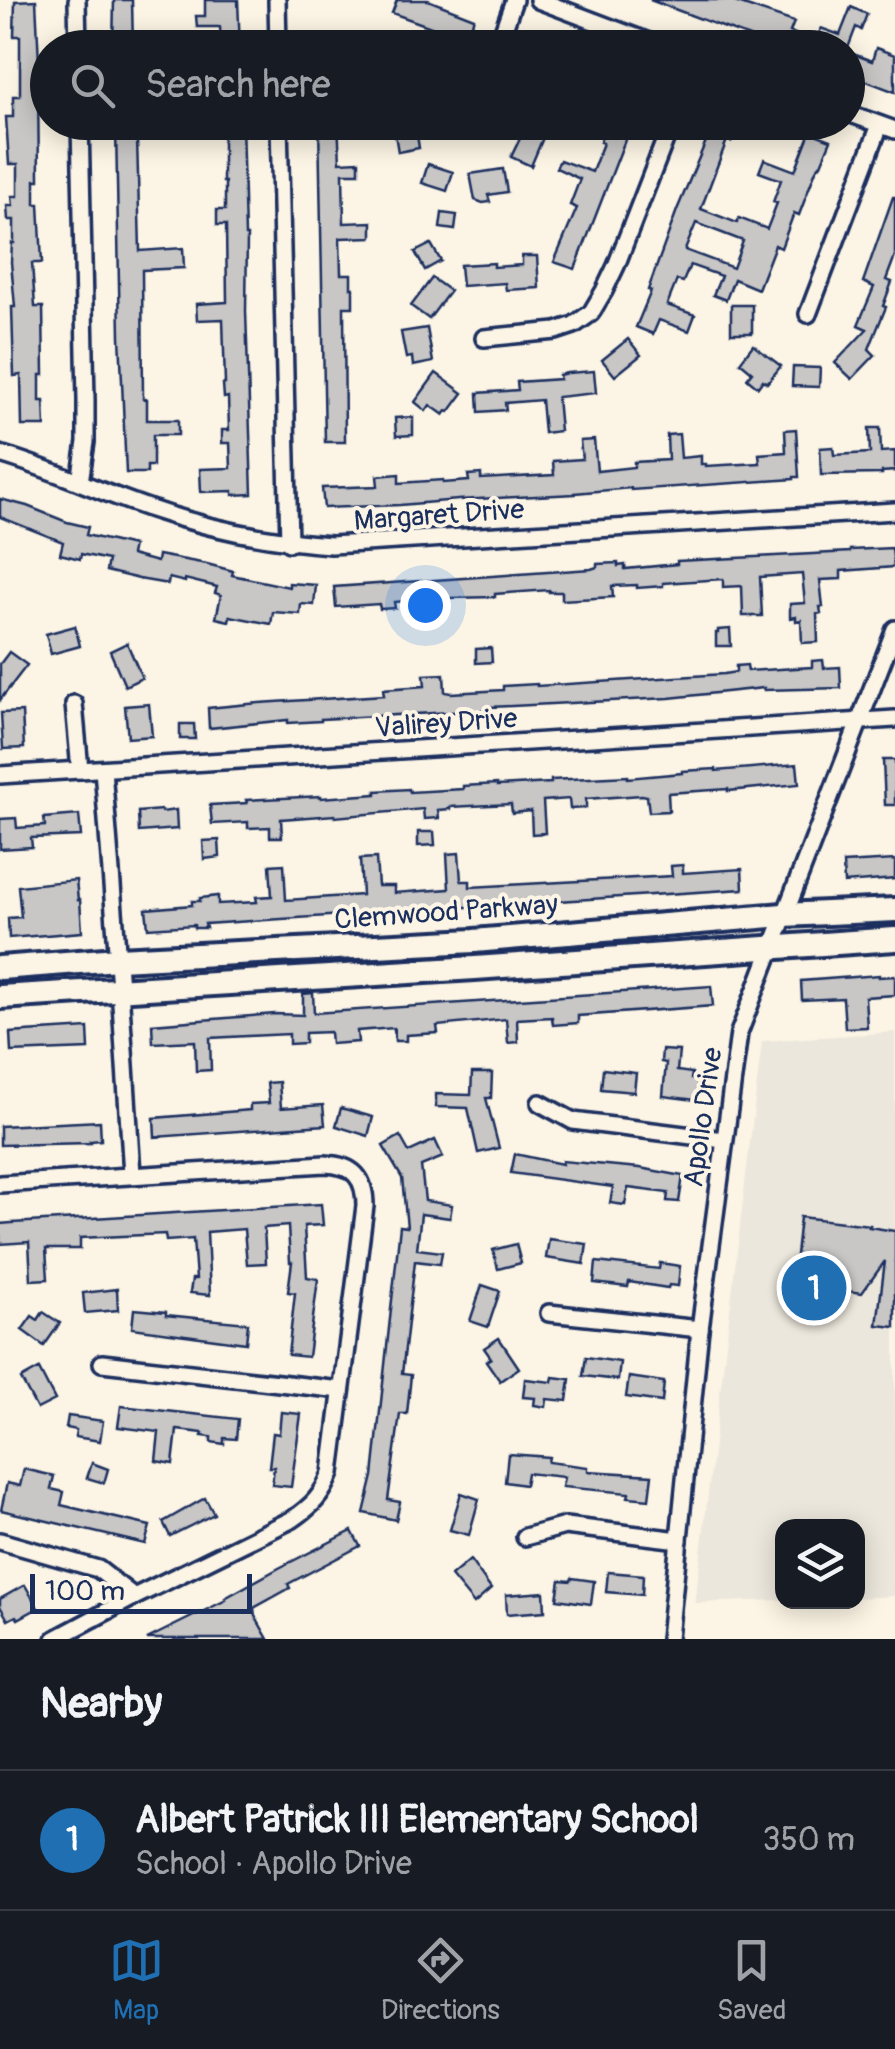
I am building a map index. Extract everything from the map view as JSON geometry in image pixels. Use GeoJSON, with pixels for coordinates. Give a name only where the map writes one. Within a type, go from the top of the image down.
{"type":"FeatureCollection","features":[{"type":"Feature","properties":{"kind":"street"},"geometry":{"type":"LineString","coordinates":[[77,0],[78,30]]}},
{"type":"Feature","properties":{"kind":"street"},"geometry":{"type":"LineString","coordinates":[[276,0],[277,30]]}},
{"type":"Feature","properties":{"kind":"street"},"geometry":{"type":"LineString","coordinates":[[503,30],[514,0]]}},
{"type":"Feature","properties":{"kind":"street"},"geometry":{"type":"LineString","coordinates":[[538,0],[617,30]]}},
{"type":"Feature","properties":{"kind":"street"},"geometry":{"type":"LineString","coordinates":[[808,314],[888,128]]}},
{"type":"Feature","properties":{"kind":"street"},"geometry":{"type":"LineString","coordinates":[[80,140],[86,442],[80,482]]}},
{"type":"Feature","properties":{"kind":"street"},"geometry":{"type":"LineString","coordinates":[[279,140],[289,542]]}},
{"type":"Feature","properties":{"kind":"street"},"geometry":{"type":"LineString","coordinates":[[484,338],[556,331],[574,325],[591,312],[616,266],[665,140]]}},
{"type":"Feature","properties":{"kind":"street","name":"Margaret Drive"},"geometry":{"type":"LineString","coordinates":[[0,454],[40,465],[157,512],[289,542],[331,545],[895,511]]}},
{"type":"Feature","properties":{"kind":"street","name":"Apollo Drive"},"geometry":{"type":"LineString","coordinates":[[669,1639],[700,1329],[739,1033],[895,628]]}},
{"type":"Feature","properties":{"kind":"street"},"geometry":{"type":"LineString","coordinates":[[74,704],[80,770]]}},
{"type":"Feature","properties":{"kind":"street","name":"Valirey Drive"},"geometry":{"type":"LineString","coordinates":[[0,776],[895,720]]}},
{"type":"Feature","properties":{"kind":"street"},"geometry":{"type":"LineString","coordinates":[[102,769],[132,1174]]}},
{"type":"Feature","properties":{"kind":"street","name":"Clemwood Parkway"},"geometry":{"type":"LineString","coordinates":[[0,968],[118,958],[474,941],[783,915],[895,910]]}},
{"type":"Feature","properties":{"kind":"street","name":"Clemwood Parkway"},"geometry":{"type":"LineString","coordinates":[[0,997],[895,939]]}},
{"type":"Feature","properties":{"kind":"street"},"geometry":{"type":"LineString","coordinates":[[540,1102],[573,1121],[724,1140]]}},
{"type":"Feature","properties":{"kind":"street"},"geometry":{"type":"LineString","coordinates":[[0,1184],[325,1164],[342,1165],[355,1174],[365,1191],[331,1473],[320,1497],[293,1519],[55,1639]]}},
{"type":"Feature","properties":{"kind":"street"},"geometry":{"type":"LineString","coordinates":[[549,1314],[700,1329]]}},
{"type":"Feature","properties":{"kind":"street"},"geometry":{"type":"LineString","coordinates":[[102,1364],[341,1390]]}},
{"type":"Feature","properties":{"kind":"street"},"geometry":{"type":"LineString","coordinates":[[526,1537],[565,1526],[679,1540]]}},
{"type":"Feature","properties":{"kind":"street"},"geometry":{"type":"LineString","coordinates":[[0,1541],[98,1569],[134,1597]]}},
{"type":"Feature","properties":{"kind":"shaded area"},"geometry":{"type":"Polygon","coordinates":[[[895,1032],[895,1596],[865,1598],[865,1519],[775,1519],[775,1600],[695,1603],[762,1041],[895,1032]]]}},
{"type":"Feature","properties":{"kind":"building"},"geometry":{"type":"Polygon","coordinates":[[[36,0],[37,30],[30,30],[30,140],[39,140],[35,204],[39,204],[42,263],[32,263],[35,307],[43,307],[44,375],[40,375],[40,401],[44,401],[45,426],[22,426],[21,375],[14,376],[14,220],[8,220],[7,206],[13,206],[12,196],[18,196],[18,164],[9,164],[6,117],[13,117],[13,96],[20,96],[20,36],[14,36],[15,1],[36,0]]]}},
{"type":"Feature","properties":{"kind":"building"},"geometry":{"type":"Polygon","coordinates":[[[114,0],[132,0],[133,30],[113,30],[114,0]]]}},
{"type":"Feature","properties":{"kind":"building"},"geometry":{"type":"Polygon","coordinates":[[[205,0],[238,0],[239,30],[197,27],[196,16],[205,16],[205,0]]]}},
{"type":"Feature","properties":{"kind":"building"},"geometry":{"type":"Polygon","coordinates":[[[397,0],[428,0],[474,18],[470,30],[433,30],[392,13],[397,0]]]}},
{"type":"Feature","properties":{"kind":"building"},"geometry":{"type":"Polygon","coordinates":[[[650,0],[729,0],[794,22],[791,30],[731,30],[650,0]]]}},
{"type":"Feature","properties":{"kind":"building"},"geometry":{"type":"Polygon","coordinates":[[[851,7],[867,14],[861,30],[842,30],[851,7]]]}},
{"type":"Feature","properties":{"kind":"building"},"geometry":{"type":"Polygon","coordinates":[[[876,48],[895,55],[895,92],[865,81],[865,58],[872,61],[876,48]]]}},
{"type":"Feature","properties":{"kind":"building"},"geometry":{"type":"Polygon","coordinates":[[[116,140],[137,140],[140,251],[183,248],[184,268],[142,270],[143,399],[147,399],[147,420],[178,420],[178,435],[153,435],[153,466],[147,466],[147,473],[126,473],[116,140]]]}},
{"type":"Feature","properties":{"kind":"building"},"geometry":{"type":"Polygon","coordinates":[[[223,140],[242,140],[252,494],[201,492],[200,469],[231,468],[230,443],[222,443],[222,430],[229,430],[228,397],[224,398],[223,384],[223,319],[197,320],[196,304],[227,302],[226,225],[217,225],[217,210],[225,210],[223,140]]]}},
{"type":"Feature","properties":{"kind":"building"},"geometry":{"type":"Polygon","coordinates":[[[319,140],[339,140],[340,162],[359,161],[359,173],[343,173],[344,223],[372,222],[372,237],[340,238],[341,274],[351,274],[353,288],[353,307],[344,307],[345,442],[325,442],[319,140]]]}},
{"type":"Feature","properties":{"kind":"building"},"geometry":{"type":"Polygon","coordinates":[[[396,140],[418,140],[419,148],[398,152],[396,140]]]}},
{"type":"Feature","properties":{"kind":"building"},"geometry":{"type":"Polygon","coordinates":[[[519,140],[542,140],[531,166],[511,157],[519,140]]]}},
{"type":"Feature","properties":{"kind":"building"},"geometry":{"type":"Polygon","coordinates":[[[625,140],[575,269],[554,262],[577,208],[570,205],[580,179],[556,168],[560,160],[592,172],[603,143],[600,142],[625,140]]]}},
{"type":"Feature","properties":{"kind":"building"},"geometry":{"type":"Polygon","coordinates":[[[706,140],[727,140],[701,209],[767,229],[781,180],[759,172],[764,159],[795,171],[807,140],[831,140],[799,215],[794,213],[781,248],[775,245],[758,289],[734,279],[726,300],[713,295],[721,276],[690,265],[683,282],[677,280],[667,305],[695,315],[689,331],[659,320],[653,334],[636,327],[651,291],[648,290],[706,140]],[[696,223],[685,250],[733,268],[743,241],[696,223]]]}},
{"type":"Feature","properties":{"kind":"building"},"geometry":{"type":"Polygon","coordinates":[[[428,164],[453,172],[447,191],[422,183],[428,164]]]}},
{"type":"Feature","properties":{"kind":"building"},"geometry":{"type":"Polygon","coordinates":[[[503,169],[507,192],[488,195],[490,202],[475,200],[470,174],[503,169]]]}},
{"type":"Feature","properties":{"kind":"building"},"geometry":{"type":"Polygon","coordinates":[[[893,197],[895,256],[886,280],[892,282],[869,349],[875,355],[852,379],[835,363],[867,329],[858,325],[874,287],[863,282],[893,197]]]}},
{"type":"Feature","properties":{"kind":"building"},"geometry":{"type":"Polygon","coordinates":[[[442,213],[457,215],[455,230],[440,228],[442,213]]]}},
{"type":"Feature","properties":{"kind":"building"},"geometry":{"type":"Polygon","coordinates":[[[431,244],[441,261],[425,270],[415,252],[431,244]]]}},
{"type":"Feature","properties":{"kind":"building"},"geometry":{"type":"Polygon","coordinates":[[[522,256],[537,256],[539,288],[506,290],[505,283],[462,286],[460,265],[522,265],[522,256]]]}},
{"type":"Feature","properties":{"kind":"building"},"geometry":{"type":"Polygon","coordinates":[[[432,278],[450,291],[429,319],[411,306],[432,278]]]}},
{"type":"Feature","properties":{"kind":"building"},"geometry":{"type":"Polygon","coordinates":[[[731,305],[752,305],[752,333],[731,333],[731,305]]]}},
{"type":"Feature","properties":{"kind":"building"},"geometry":{"type":"Polygon","coordinates":[[[427,328],[433,362],[413,366],[412,357],[406,358],[401,332],[427,328]]]}},
{"type":"Feature","properties":{"kind":"building"},"geometry":{"type":"Polygon","coordinates":[[[628,339],[641,355],[615,376],[602,360],[628,339]]]}},
{"type":"Feature","properties":{"kind":"building"},"geometry":{"type":"Polygon","coordinates":[[[753,345],[781,366],[767,383],[763,380],[758,387],[747,378],[752,372],[740,362],[753,345]]]}},
{"type":"Feature","properties":{"kind":"building"},"geometry":{"type":"Polygon","coordinates":[[[793,367],[820,368],[819,387],[792,386],[793,367]]]}},
{"type":"Feature","properties":{"kind":"building"},"geometry":{"type":"Polygon","coordinates":[[[594,371],[596,393],[557,397],[560,431],[544,433],[541,400],[505,403],[506,410],[479,412],[478,393],[518,390],[517,382],[560,379],[559,375],[567,373],[594,371]]]}},
{"type":"Feature","properties":{"kind":"building"},"geometry":{"type":"Polygon","coordinates":[[[436,373],[463,393],[444,415],[430,405],[426,411],[415,402],[436,373]]]}},
{"type":"Feature","properties":{"kind":"building"},"geometry":{"type":"Polygon","coordinates":[[[413,417],[413,435],[396,436],[395,418],[413,417]]]}},
{"type":"Feature","properties":{"kind":"building"},"geometry":{"type":"Polygon","coordinates":[[[869,428],[880,428],[881,452],[895,451],[895,471],[821,475],[820,448],[833,447],[834,455],[870,453],[869,428]]]}},
{"type":"Feature","properties":{"kind":"building"},"geometry":{"type":"Polygon","coordinates":[[[796,429],[799,477],[794,479],[324,508],[322,488],[378,486],[377,476],[399,474],[399,483],[443,483],[469,481],[468,475],[481,474],[481,479],[554,475],[553,461],[582,459],[580,441],[594,440],[597,471],[634,467],[634,462],[668,460],[667,435],[679,434],[681,458],[701,456],[701,464],[706,466],[760,463],[759,454],[786,452],[785,430],[796,429]]]}},
{"type":"Feature","properties":{"kind":"building"},"geometry":{"type":"Polygon","coordinates":[[[0,499],[88,527],[86,535],[133,546],[131,555],[157,562],[158,555],[207,564],[233,571],[232,575],[289,587],[289,583],[316,585],[314,605],[301,604],[300,614],[273,612],[271,624],[230,616],[229,621],[216,618],[221,595],[215,593],[217,587],[185,579],[169,578],[168,584],[139,579],[106,571],[108,560],[60,554],[63,542],[0,517],[0,499]]]}},
{"type":"Feature","properties":{"kind":"building"},"geometry":{"type":"Polygon","coordinates":[[[892,548],[894,567],[841,571],[841,579],[820,580],[823,607],[817,614],[818,642],[802,643],[801,620],[790,618],[790,604],[805,603],[802,574],[760,577],[762,616],[743,616],[742,586],[723,587],[723,579],[637,588],[612,586],[613,597],[562,600],[562,592],[549,590],[495,597],[405,599],[394,602],[395,608],[380,609],[379,604],[336,607],[334,587],[591,569],[597,564],[618,563],[625,565],[625,569],[677,561],[892,548]]]}},
{"type":"Feature","properties":{"kind":"building"},"geometry":{"type":"Polygon","coordinates":[[[75,626],[80,646],[51,654],[46,634],[75,626]]]}},
{"type":"Feature","properties":{"kind":"building"},"geometry":{"type":"Polygon","coordinates":[[[730,629],[731,646],[716,646],[718,630],[730,629]]]}},
{"type":"Feature","properties":{"kind":"building"},"geometry":{"type":"Polygon","coordinates":[[[127,643],[142,678],[125,686],[110,651],[127,643]]]}},
{"type":"Feature","properties":{"kind":"building"},"geometry":{"type":"Polygon","coordinates":[[[491,648],[492,662],[476,663],[476,649],[491,648]]]}},
{"type":"Feature","properties":{"kind":"building"},"geometry":{"type":"Polygon","coordinates":[[[9,652],[27,665],[0,700],[0,664],[9,652]]]}},
{"type":"Feature","properties":{"kind":"building"},"geometry":{"type":"Polygon","coordinates":[[[823,660],[824,668],[840,667],[841,688],[764,688],[669,698],[209,728],[208,708],[384,695],[383,689],[425,686],[424,675],[444,674],[445,692],[451,693],[503,690],[503,686],[724,674],[736,672],[736,666],[747,665],[748,671],[812,667],[812,661],[823,660]]]}},
{"type":"Feature","properties":{"kind":"building"},"geometry":{"type":"Polygon","coordinates":[[[149,704],[152,736],[128,738],[125,706],[149,704]]]}},
{"type":"Feature","properties":{"kind":"building"},"geometry":{"type":"Polygon","coordinates":[[[22,712],[24,748],[3,749],[1,713],[22,712]]]}},
{"type":"Feature","properties":{"kind":"building"},"geometry":{"type":"Polygon","coordinates":[[[180,724],[194,724],[195,739],[180,739],[180,724]]]}},
{"type":"Feature","properties":{"kind":"building"},"geometry":{"type":"Polygon","coordinates":[[[883,760],[895,760],[895,805],[885,805],[883,760]]]}},
{"type":"Feature","properties":{"kind":"building"},"geometry":{"type":"Polygon","coordinates":[[[797,764],[799,784],[668,793],[669,811],[649,812],[647,796],[642,795],[586,799],[586,808],[570,809],[569,799],[543,801],[545,833],[532,834],[531,811],[512,813],[511,804],[450,807],[438,810],[439,818],[424,819],[423,809],[281,819],[282,837],[270,837],[270,827],[248,828],[248,822],[212,824],[210,805],[247,803],[246,800],[463,789],[797,764]]]}},
{"type":"Feature","properties":{"kind":"building"},"geometry":{"type":"Polygon","coordinates":[[[176,810],[177,829],[139,832],[138,812],[176,810]]]}},
{"type":"Feature","properties":{"kind":"building"},"geometry":{"type":"Polygon","coordinates":[[[79,815],[81,836],[31,838],[32,847],[0,849],[0,819],[16,818],[17,828],[45,826],[44,818],[79,815]]]}},
{"type":"Feature","properties":{"kind":"building"},"geometry":{"type":"Polygon","coordinates":[[[418,832],[434,832],[435,845],[418,846],[418,832]]]}},
{"type":"Feature","properties":{"kind":"building"},"geometry":{"type":"Polygon","coordinates":[[[219,840],[220,857],[204,859],[203,841],[219,840]]]}},
{"type":"Feature","properties":{"kind":"building"},"geometry":{"type":"Polygon","coordinates":[[[459,853],[461,881],[470,881],[470,887],[672,876],[671,866],[683,865],[683,873],[742,869],[743,889],[205,924],[206,928],[148,928],[146,909],[192,905],[192,901],[200,898],[218,896],[218,904],[257,902],[256,897],[272,896],[270,865],[284,864],[286,900],[362,895],[360,859],[376,858],[378,886],[394,886],[394,893],[449,889],[447,854],[459,853]]]}},
{"type":"Feature","properties":{"kind":"building"},"geometry":{"type":"Polygon","coordinates":[[[895,860],[895,879],[844,883],[843,863],[895,860]]]}},
{"type":"Feature","properties":{"kind":"building"},"geometry":{"type":"Polygon","coordinates":[[[76,880],[82,932],[9,938],[8,918],[21,917],[18,886],[76,880]]]}},
{"type":"Feature","properties":{"kind":"building"},"geometry":{"type":"Polygon","coordinates":[[[895,976],[895,995],[865,997],[867,1027],[845,1028],[843,998],[802,1000],[801,981],[895,976]]]}},
{"type":"Feature","properties":{"kind":"building"},"geometry":{"type":"Polygon","coordinates":[[[711,986],[713,1006],[578,1016],[578,1023],[553,1025],[552,1017],[517,1019],[518,1042],[508,1043],[506,1019],[437,1026],[438,1033],[406,1035],[406,1041],[395,1041],[394,1028],[357,1031],[358,1042],[331,1044],[330,1032],[305,1033],[305,1043],[289,1044],[289,1034],[210,1038],[211,1070],[196,1071],[195,1041],[153,1043],[152,1024],[303,1015],[303,994],[313,993],[314,1013],[711,986]]]}},
{"type":"Feature","properties":{"kind":"building"},"geometry":{"type":"Polygon","coordinates":[[[88,1028],[89,1049],[11,1052],[10,1033],[88,1028]]]}},
{"type":"Feature","properties":{"kind":"building"},"geometry":{"type":"Polygon","coordinates":[[[662,1050],[679,1051],[677,1071],[692,1073],[691,1079],[698,1080],[696,1100],[663,1096],[666,1063],[661,1062],[662,1050]]]}},
{"type":"Feature","properties":{"kind":"building"},"geometry":{"type":"Polygon","coordinates":[[[603,1069],[636,1073],[634,1092],[601,1089],[603,1069]]]}},
{"type":"Feature","properties":{"kind":"building"},"geometry":{"type":"Polygon","coordinates":[[[472,1073],[492,1073],[491,1098],[486,1098],[499,1148],[478,1153],[468,1108],[436,1107],[436,1094],[471,1095],[472,1073]]]}},
{"type":"Feature","properties":{"kind":"building"},"geometry":{"type":"Polygon","coordinates":[[[279,1082],[281,1108],[323,1105],[325,1125],[155,1137],[154,1118],[250,1110],[250,1104],[269,1103],[267,1083],[279,1082]]]}},
{"type":"Feature","properties":{"kind":"building"},"geometry":{"type":"Polygon","coordinates":[[[341,1108],[373,1117],[368,1136],[336,1126],[341,1108]]]}},
{"type":"Feature","properties":{"kind":"building"},"geometry":{"type":"Polygon","coordinates":[[[100,1121],[101,1140],[91,1143],[0,1145],[0,1126],[100,1121]]]}},
{"type":"Feature","properties":{"kind":"building"},"geometry":{"type":"Polygon","coordinates":[[[400,1136],[409,1152],[435,1140],[443,1157],[421,1166],[425,1201],[452,1205],[450,1218],[421,1214],[417,1249],[442,1252],[440,1264],[415,1261],[402,1374],[411,1375],[407,1414],[400,1414],[388,1500],[400,1502],[396,1520],[364,1513],[373,1476],[400,1226],[407,1227],[402,1178],[383,1146],[400,1136]]]}},
{"type":"Feature","properties":{"kind":"building"},"geometry":{"type":"Polygon","coordinates":[[[515,1154],[562,1164],[640,1168],[683,1176],[679,1202],[667,1201],[668,1193],[628,1188],[625,1205],[610,1203],[613,1187],[511,1173],[515,1154]]]}},
{"type":"Feature","properties":{"kind":"building"},"geometry":{"type":"Polygon","coordinates":[[[321,1204],[323,1225],[304,1226],[307,1277],[318,1279],[308,1357],[288,1355],[295,1293],[288,1292],[292,1262],[288,1226],[264,1228],[266,1263],[247,1264],[244,1229],[207,1232],[210,1295],[190,1293],[192,1279],[196,1279],[193,1239],[166,1241],[165,1234],[80,1238],[80,1249],[46,1249],[48,1279],[31,1280],[29,1242],[0,1244],[0,1224],[321,1204]]]}},
{"type":"Feature","properties":{"kind":"building"},"geometry":{"type":"Polygon","coordinates":[[[800,1217],[895,1231],[895,1327],[877,1325],[885,1261],[862,1293],[793,1284],[800,1217]]]}},
{"type":"Feature","properties":{"kind":"building"},"geometry":{"type":"Polygon","coordinates":[[[549,1239],[587,1244],[584,1264],[546,1258],[549,1239]]]}},
{"type":"Feature","properties":{"kind":"building"},"geometry":{"type":"Polygon","coordinates":[[[516,1244],[521,1263],[498,1269],[493,1250],[516,1244]]]}},
{"type":"Feature","properties":{"kind":"building"},"geometry":{"type":"Polygon","coordinates":[[[596,1262],[659,1269],[660,1263],[680,1266],[678,1286],[594,1283],[596,1262]]]}},
{"type":"Feature","properties":{"kind":"building"},"geometry":{"type":"Polygon","coordinates":[[[482,1285],[500,1291],[488,1327],[470,1321],[482,1285]]]}},
{"type":"Feature","properties":{"kind":"building"},"geometry":{"type":"Polygon","coordinates":[[[117,1289],[118,1310],[85,1313],[83,1293],[117,1289]]]}},
{"type":"Feature","properties":{"kind":"building"},"geometry":{"type":"Polygon","coordinates":[[[134,1309],[248,1323],[246,1343],[132,1328],[134,1309]]]}},
{"type":"Feature","properties":{"kind":"building"},"geometry":{"type":"Polygon","coordinates":[[[43,1312],[60,1323],[44,1346],[22,1330],[32,1316],[38,1320],[43,1312]]]}},
{"type":"Feature","properties":{"kind":"building"},"geometry":{"type":"Polygon","coordinates":[[[499,1338],[519,1368],[500,1381],[486,1361],[491,1358],[484,1348],[499,1338]]]}},
{"type":"Feature","properties":{"kind":"building"},"geometry":{"type":"Polygon","coordinates":[[[586,1357],[620,1362],[618,1380],[583,1376],[586,1357]]]}},
{"type":"Feature","properties":{"kind":"building"},"geometry":{"type":"Polygon","coordinates":[[[39,1369],[55,1400],[37,1409],[21,1379],[39,1369]]]}},
{"type":"Feature","properties":{"kind":"building"},"geometry":{"type":"Polygon","coordinates":[[[553,1377],[570,1379],[567,1401],[547,1399],[546,1407],[534,1405],[535,1398],[523,1397],[525,1379],[552,1382],[553,1377]]]}},
{"type":"Feature","properties":{"kind":"building"},"geometry":{"type":"Polygon","coordinates":[[[629,1377],[664,1382],[662,1402],[626,1397],[629,1377]]]}},
{"type":"Feature","properties":{"kind":"building"},"geometry":{"type":"Polygon","coordinates":[[[121,1406],[238,1419],[236,1439],[224,1438],[224,1444],[211,1442],[211,1437],[202,1436],[203,1433],[177,1430],[173,1464],[156,1461],[159,1432],[118,1427],[121,1406]]]}},
{"type":"Feature","properties":{"kind":"building"},"geometry":{"type":"Polygon","coordinates":[[[281,1412],[301,1414],[291,1487],[272,1485],[274,1467],[269,1467],[273,1433],[279,1434],[281,1412]]]}},
{"type":"Feature","properties":{"kind":"building"},"geometry":{"type":"Polygon","coordinates":[[[68,1416],[103,1421],[100,1441],[75,1437],[76,1430],[66,1428],[68,1416]]]}},
{"type":"Feature","properties":{"kind":"building"},"geometry":{"type":"Polygon","coordinates":[[[508,1454],[549,1457],[548,1462],[588,1467],[588,1471],[652,1475],[649,1499],[628,1497],[629,1493],[562,1487],[564,1477],[527,1473],[525,1485],[505,1482],[508,1454]]]}},
{"type":"Feature","properties":{"kind":"building"},"geometry":{"type":"Polygon","coordinates":[[[92,1463],[108,1469],[104,1483],[87,1478],[92,1463]]]}},
{"type":"Feature","properties":{"kind":"building"},"geometry":{"type":"Polygon","coordinates":[[[24,1469],[54,1476],[51,1489],[64,1492],[61,1505],[150,1526],[145,1544],[1,1510],[7,1483],[20,1486],[24,1469]]]}},
{"type":"Feature","properties":{"kind":"building"},"geometry":{"type":"Polygon","coordinates":[[[461,1493],[479,1499],[469,1535],[450,1530],[461,1493]]]}},
{"type":"Feature","properties":{"kind":"building"},"geometry":{"type":"Polygon","coordinates":[[[205,1498],[214,1514],[170,1536],[163,1522],[205,1498]]]}},
{"type":"Feature","properties":{"kind":"building"},"geometry":{"type":"Polygon","coordinates":[[[352,1531],[360,1546],[288,1584],[290,1588],[254,1608],[268,1639],[147,1639],[226,1600],[352,1531]]]}},
{"type":"Feature","properties":{"kind":"building"},"geometry":{"type":"Polygon","coordinates":[[[470,1560],[491,1589],[474,1604],[451,1576],[470,1560]]]}},
{"type":"Feature","properties":{"kind":"building"},"geometry":{"type":"Polygon","coordinates":[[[608,1572],[643,1575],[642,1595],[606,1592],[608,1572]]]}},
{"type":"Feature","properties":{"kind":"building"},"geometry":{"type":"Polygon","coordinates":[[[560,1580],[594,1581],[591,1604],[557,1599],[560,1580]]]}},
{"type":"Feature","properties":{"kind":"building"},"geometry":{"type":"Polygon","coordinates":[[[25,1585],[38,1608],[8,1620],[0,1599],[25,1585]]]}},
{"type":"Feature","properties":{"kind":"building"},"geometry":{"type":"Polygon","coordinates":[[[544,1592],[545,1611],[507,1614],[506,1595],[544,1592]]]}},
{"type":"Feature","properties":{"kind":"place","name":"Albert Patrick III Elementary School"},"geometry":{"type":"Point","coordinates":[814,1288]}}]}
